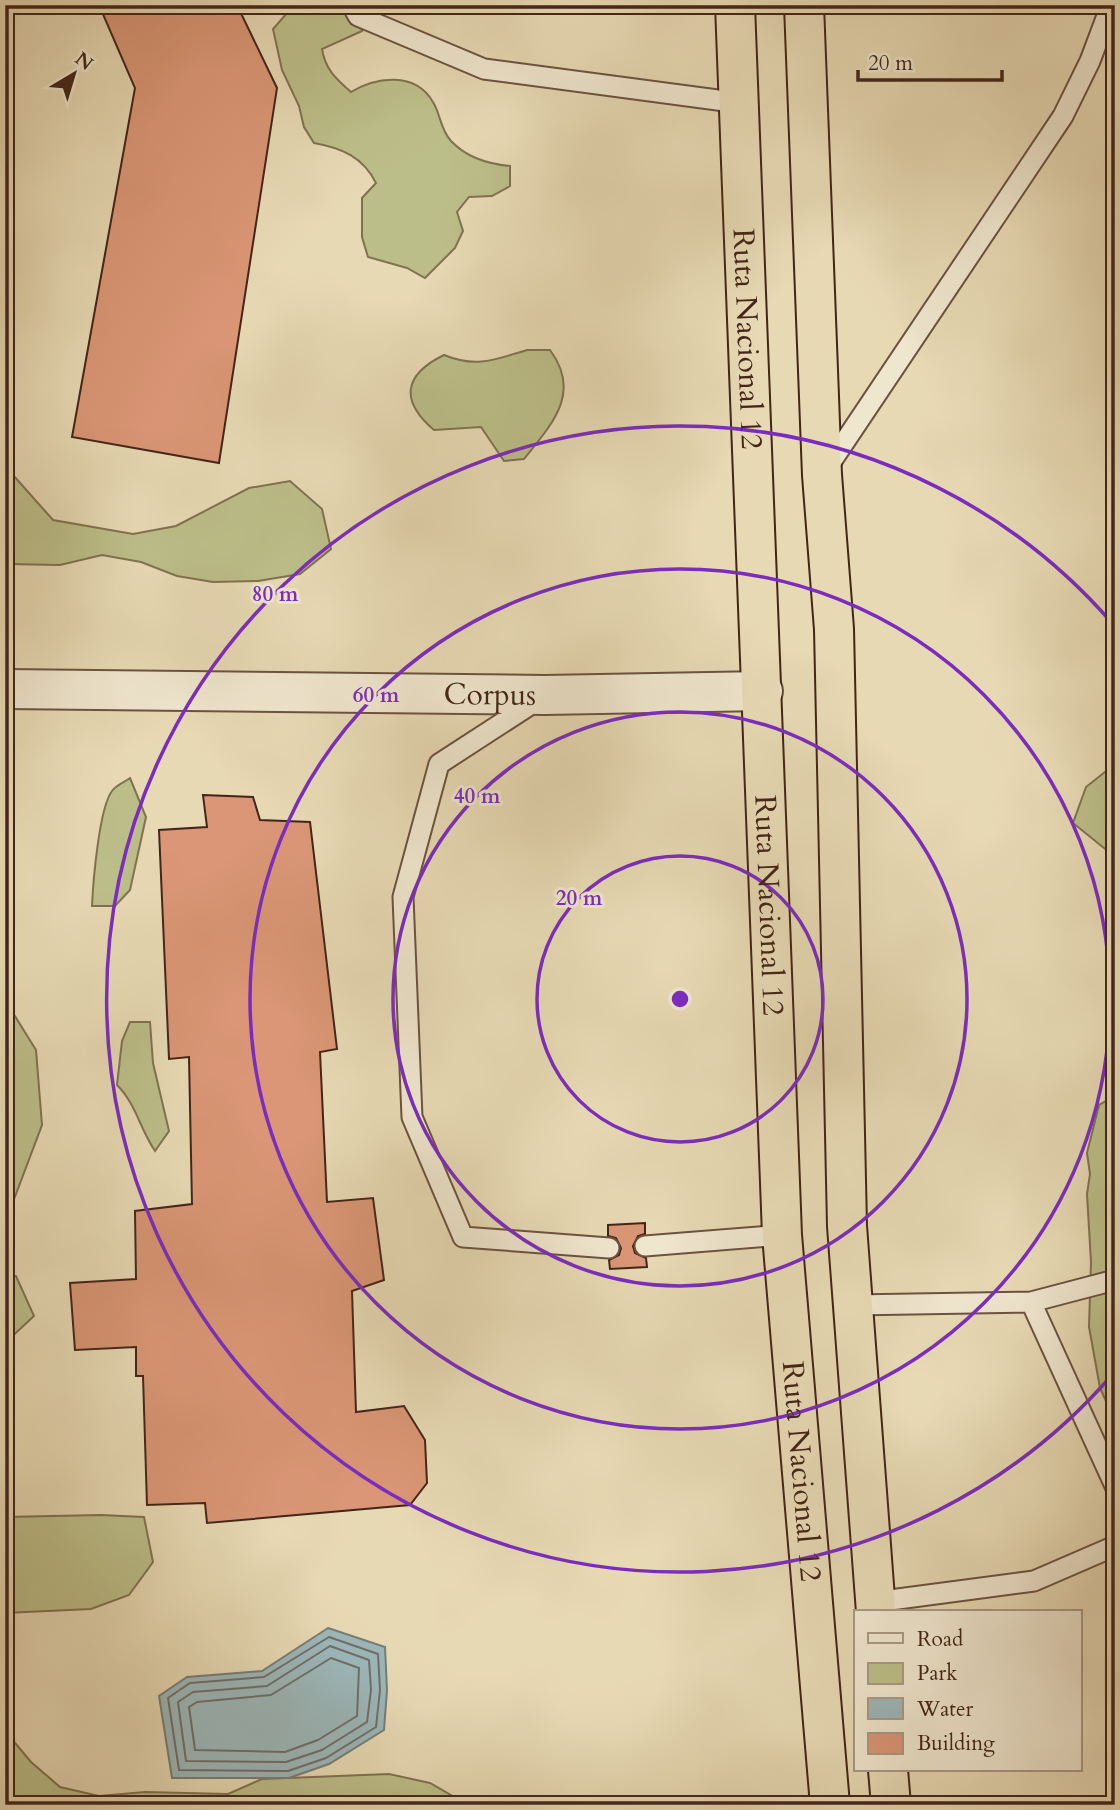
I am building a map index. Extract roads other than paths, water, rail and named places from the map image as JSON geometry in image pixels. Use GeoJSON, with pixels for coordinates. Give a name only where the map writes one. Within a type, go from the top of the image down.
{"type":"FeatureCollection","features":[{"type":"Feature","properties":{"kind":"highway","name":"Ruta Nacional 12"},"geometry":{"type":"LineString","coordinates":[[735,5],[782,1235],[831,1805]]}},
{"type":"Feature","properties":{"kind":"highway","name":"Ruta Nacional 12"},"geometry":{"type":"LineString","coordinates":[[804,5],[822,475],[834,629],[847,1226],[875,1607]]}},
{"type":"Feature","properties":{"kind":"highway"},"geometry":{"type":"LineString","coordinates":[[888,1772],[891,1805]]}},
{"type":"Feature","properties":{"kind":"street","name":"Corpus"},"geometry":{"type":"LineString","coordinates":[[5,689],[545,695],[763,691]]}},
{"type":"Feature","properties":{"kind":"lane"},"geometry":{"type":"LineString","coordinates":[[352,5],[358,16],[484,69],[740,103]]}},
{"type":"Feature","properties":{"kind":"lane"},"geometry":{"type":"LineString","coordinates":[[822,475],[1063,116],[1090,61],[1111,5]]}},
{"type":"Feature","properties":{"kind":"lane"},"geometry":{"type":"LineString","coordinates":[[545,695],[439,764],[403,897],[412,1117],[463,1237],[608,1248]]}},
{"type":"Feature","properties":{"kind":"lane"},"geometry":{"type":"LineString","coordinates":[[645,1246],[782,1235]]}},
{"type":"Feature","properties":{"kind":"lane"},"geometry":{"type":"LineString","coordinates":[[853,1305],[1031,1302],[1115,1280]]}},
{"type":"Feature","properties":{"kind":"lane"},"geometry":{"type":"LineString","coordinates":[[1031,1302],[1115,1486]]}},
{"type":"Feature","properties":{"kind":"lane"},"geometry":{"type":"LineString","coordinates":[[875,1607],[1034,1581],[1115,1546]]}},
{"type":"Feature","properties":{"kind":"water"},"geometry":{"type":"Polygon","coordinates":[[[328,1628],[385,1647],[387,1690],[384,1730],[329,1764],[289,1778],[172,1778],[159,1696],[187,1677],[262,1671],[328,1628]]]}}]}
